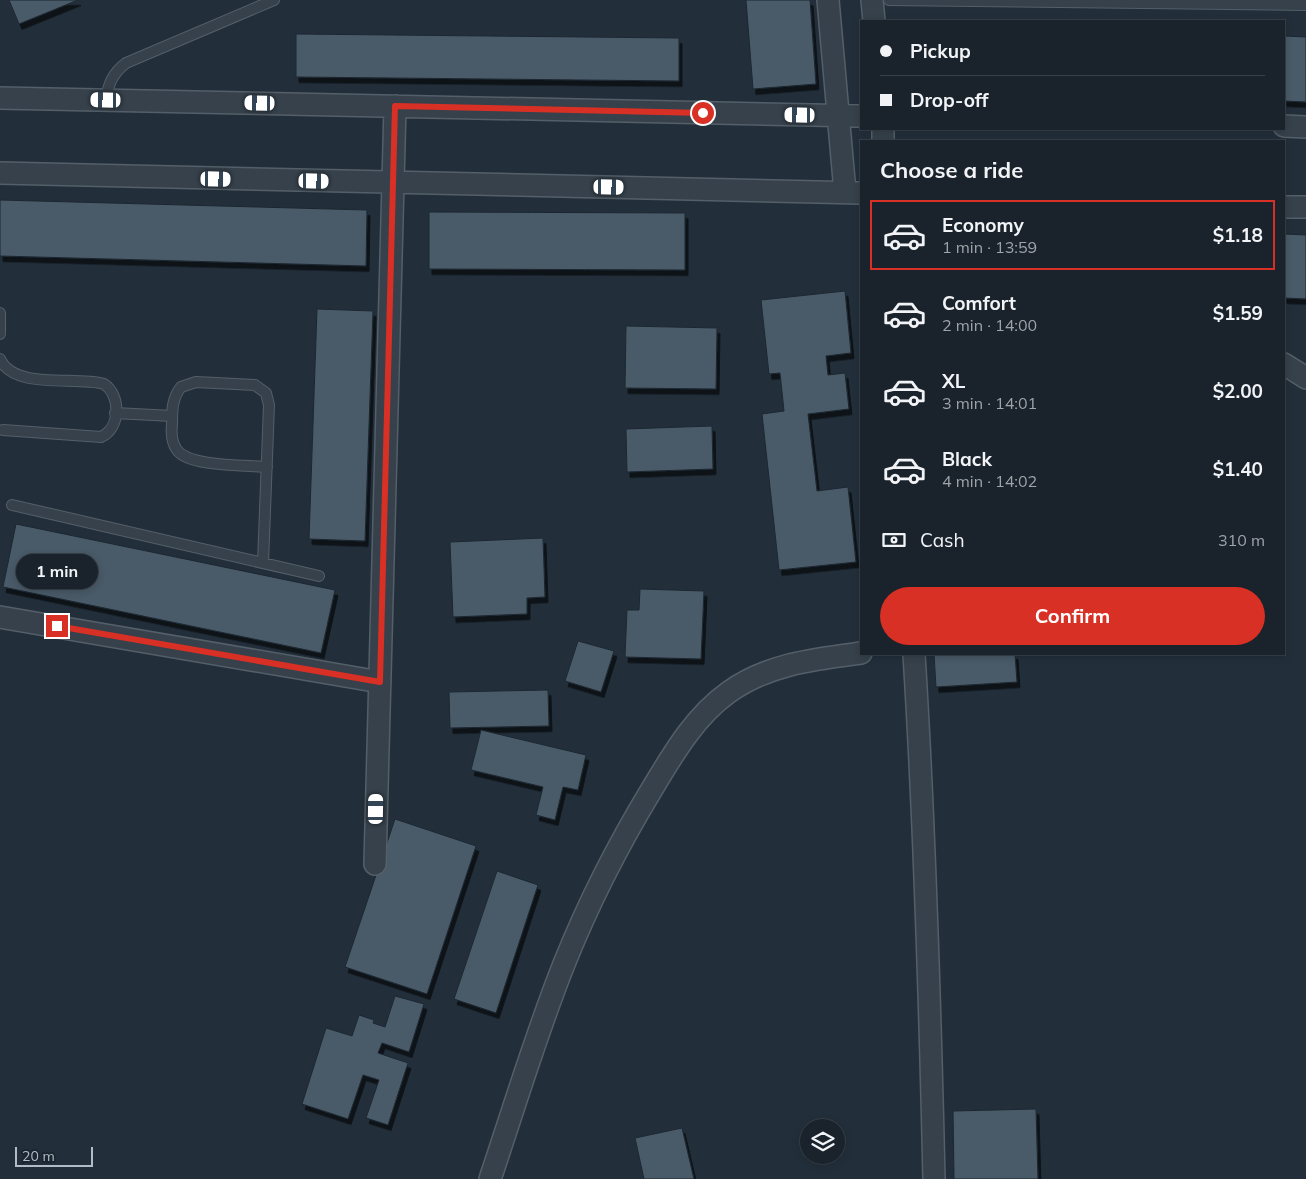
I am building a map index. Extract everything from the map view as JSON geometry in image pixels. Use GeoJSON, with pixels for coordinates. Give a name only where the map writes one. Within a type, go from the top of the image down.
{"type":"FeatureCollection","features":[{"type":"Feature","properties":{"kind":"street"},"geometry":{"type":"LineString","coordinates":[[0,174],[853,192],[838,116],[828,0]]}},
{"type":"Feature","properties":{"kind":"street"},"geometry":{"type":"LineString","coordinates":[[872,0],[874,20]]}},
{"type":"Feature","properties":{"kind":"street"},"geometry":{"type":"LineString","coordinates":[[0,98],[860,116]]}},
{"type":"Feature","properties":{"kind":"street"},"geometry":{"type":"LineString","coordinates":[[375,864],[395,106]]}},
{"type":"Feature","properties":{"kind":"street"},"geometry":{"type":"LineString","coordinates":[[1285,126],[1306,127]]}},
{"type":"Feature","properties":{"kind":"street"},"geometry":{"type":"LineString","coordinates":[[1285,207],[1306,207]]}},
{"type":"Feature","properties":{"kind":"street"},"geometry":{"type":"LineString","coordinates":[[1285,365],[1306,378]]}},
{"type":"Feature","properties":{"kind":"street"},"geometry":{"type":"LineString","coordinates":[[0,617],[380,682]]}},
{"type":"Feature","properties":{"kind":"street"},"geometry":{"type":"LineString","coordinates":[[490,1179],[560,974],[584,917],[634,819],[696,722],[729,692],[769,670],[805,661],[860,653]]}},
{"type":"Feature","properties":{"kind":"street"},"geometry":{"type":"LineString","coordinates":[[914,655],[927,915],[934,1179]]}},
{"type":"Feature","properties":{"kind":"lane"},"geometry":{"type":"LineString","coordinates":[[106,100],[112,77],[126,63],[274,0]]}},
{"type":"Feature","properties":{"kind":"lane"},"geometry":{"type":"LineString","coordinates":[[888,0],[1282,3],[1306,5]]}},
{"type":"Feature","properties":{"kind":"lane"},"geometry":{"type":"LineString","coordinates":[[0,313],[0,334]]}},
{"type":"Feature","properties":{"kind":"lane"},"geometry":{"type":"LineString","coordinates":[[0,360],[7,371],[20,377],[104,384],[114,393],[115,413],[112,429],[107,434],[96,438],[3,430]]}},
{"type":"Feature","properties":{"kind":"lane"},"geometry":{"type":"LineString","coordinates":[[263,563],[266,467],[268,399],[261,388],[255,385],[188,383],[176,393],[172,416],[173,443],[181,455],[187,459],[266,467]]}},
{"type":"Feature","properties":{"kind":"lane"},"geometry":{"type":"LineString","coordinates":[[115,413],[172,416]]}},
{"type":"Feature","properties":{"kind":"lane"},"geometry":{"type":"LineString","coordinates":[[12,505],[319,576]]}},
{"type":"Feature","properties":{"kind":"building"},"geometry":{"type":"Polygon","coordinates":[[[9,0],[78,0],[19,24],[9,0]]]}},
{"type":"Feature","properties":{"kind":"building"},"geometry":{"type":"Polygon","coordinates":[[[746,0],[810,0],[816,84],[753,89],[746,0]]]}},
{"type":"Feature","properties":{"kind":"building"},"geometry":{"type":"Polygon","coordinates":[[[296,34],[679,38],[679,81],[296,77],[296,34]]]}},
{"type":"Feature","properties":{"kind":"building"},"geometry":{"type":"Polygon","coordinates":[[[1285,36],[1306,37],[1306,102],[1285,101],[1285,36]]]}},
{"type":"Feature","properties":{"kind":"building"},"geometry":{"type":"Polygon","coordinates":[[[0,200],[367,210],[366,266],[0,256],[0,200]]]}},
{"type":"Feature","properties":{"kind":"building"},"geometry":{"type":"Polygon","coordinates":[[[429,212],[685,213],[685,270],[429,269],[429,212]]]}},
{"type":"Feature","properties":{"kind":"building"},"geometry":{"type":"Polygon","coordinates":[[[1285,234],[1306,235],[1306,299],[1285,298],[1285,234]]]}},
{"type":"Feature","properties":{"kind":"building"},"geometry":{"type":"Polygon","coordinates":[[[845,291],[851,353],[826,356],[828,375],[845,373],[849,409],[808,414],[817,491],[848,487],[856,562],[779,570],[762,414],[784,411],[780,373],[769,374],[761,300],[845,291]]]}},
{"type":"Feature","properties":{"kind":"building"},"geometry":{"type":"Polygon","coordinates":[[[317,309],[373,311],[365,541],[309,539],[317,309]]]}},
{"type":"Feature","properties":{"kind":"building"},"geometry":{"type":"Polygon","coordinates":[[[626,326],[717,328],[716,389],[625,388],[626,326]]]}},
{"type":"Feature","properties":{"kind":"building"},"geometry":{"type":"Polygon","coordinates":[[[712,426],[713,469],[627,472],[626,429],[712,426]]]}},
{"type":"Feature","properties":{"kind":"building"},"geometry":{"type":"Polygon","coordinates":[[[16,524],[335,590],[321,653],[3,587],[16,524]]]}},
{"type":"Feature","properties":{"kind":"building"},"geometry":{"type":"Polygon","coordinates":[[[543,538],[545,597],[527,598],[527,614],[453,617],[450,542],[543,538]]]}},
{"type":"Feature","properties":{"kind":"building"},"geometry":{"type":"Polygon","coordinates":[[[640,589],[704,591],[701,659],[625,657],[627,610],[639,610],[640,589]]]}},
{"type":"Feature","properties":{"kind":"building"},"geometry":{"type":"Polygon","coordinates":[[[578,641],[614,651],[601,692],[565,681],[578,641]]]}},
{"type":"Feature","properties":{"kind":"building"},"geometry":{"type":"Polygon","coordinates":[[[934,655],[1015,655],[1017,682],[936,687],[934,655]]]}},
{"type":"Feature","properties":{"kind":"building"},"geometry":{"type":"Polygon","coordinates":[[[548,690],[549,726],[450,728],[449,692],[548,690]]]}},
{"type":"Feature","properties":{"kind":"building"},"geometry":{"type":"Polygon","coordinates":[[[481,730],[586,755],[578,790],[563,787],[555,820],[536,815],[543,787],[471,770],[481,730]]]}},
{"type":"Feature","properties":{"kind":"building"},"geometry":{"type":"Polygon","coordinates":[[[395,819],[476,846],[427,994],[345,967],[395,819]]]}},
{"type":"Feature","properties":{"kind":"building"},"geometry":{"type":"Polygon","coordinates":[[[497,871],[538,885],[496,1013],[454,999],[497,871]]]}},
{"type":"Feature","properties":{"kind":"building"},"geometry":{"type":"Polygon","coordinates":[[[395,996],[424,1004],[409,1052],[382,1043],[378,1053],[408,1063],[388,1125],[366,1118],[379,1080],[363,1075],[348,1119],[302,1104],[326,1028],[352,1036],[359,1015],[374,1020],[373,1023],[385,1027],[395,996]]]}},
{"type":"Feature","properties":{"kind":"building"},"geometry":{"type":"Polygon","coordinates":[[[1036,1109],[1038,1179],[954,1179],[953,1111],[1036,1109]]]}},
{"type":"Feature","properties":{"kind":"building"},"geometry":{"type":"Polygon","coordinates":[[[682,1128],[694,1179],[644,1179],[635,1138],[682,1128]]]}},
{"type":"Feature","properties":{"kind":"route"},"geometry":{"type":"LineString","coordinates":[[57,626],[380,682],[395,106],[703,113]]}}]}
